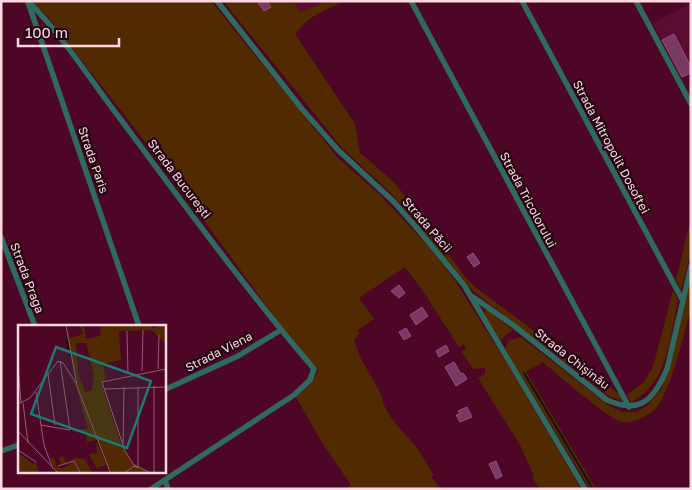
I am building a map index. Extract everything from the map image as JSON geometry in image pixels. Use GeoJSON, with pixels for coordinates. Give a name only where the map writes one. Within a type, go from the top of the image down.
{"type":"FeatureCollection","features":[{"type":"Feature","properties":{"kind":"street","name":"Strada Paris"},"geometry":{"type":"LineString","coordinates":[[28,1],[139,325]]}},
{"type":"Feature","properties":{"kind":"street","name":"Strada București"},"geometry":{"type":"LineString","coordinates":[[28,1],[45,18],[64,42],[281,330],[314,369],[310,380],[294,395],[165,480]]}},
{"type":"Feature","properties":{"kind":"street","name":"Strada Păcii"},"geometry":{"type":"LineString","coordinates":[[217,1],[302,109],[338,150],[386,195],[416,227],[471,296],[585,489]]}},
{"type":"Feature","properties":{"kind":"street","name":"Strada Tricolorului"},"geometry":{"type":"LineString","coordinates":[[411,1],[629,407]]}},
{"type":"Feature","properties":{"kind":"street","name":"Strada Mitropolit Dosoftei"},"geometry":{"type":"LineString","coordinates":[[522,1],[683,302]]}},
{"type":"Feature","properties":{"kind":"street"},"geometry":{"type":"LineString","coordinates":[[636,1],[691,104]]}},
{"type":"Feature","properties":{"kind":"street","name":"Strada Praga"},"geometry":{"type":"LineString","coordinates":[[1,237],[35,325]]}},
{"type":"Feature","properties":{"kind":"street"},"geometry":{"type":"LineString","coordinates":[[629,407],[647,400],[655,392],[667,369],[691,266]]}},
{"type":"Feature","properties":{"kind":"street","name":"Strada Chișinău"},"geometry":{"type":"LineString","coordinates":[[471,296],[513,325],[607,400],[620,406],[629,407]]}},
{"type":"Feature","properties":{"kind":"street","name":"Strada Viena"},"geometry":{"type":"LineString","coordinates":[[165,390],[238,356],[281,330]]}},
{"type":"Feature","properties":{"kind":"street"},"geometry":{"type":"LineString","coordinates":[[1,451],[18,445]]}},
{"type":"Feature","properties":{"kind":"street"},"geometry":{"type":"LineString","coordinates":[[151,489],[165,480],[168,489]]}},
{"type":"Feature","properties":{"kind":"shaded area"},"geometry":{"type":"Polygon","coordinates":[[[32,1],[211,1],[339,159],[379,194],[430,248],[456,282],[510,368],[581,489],[540,489],[533,479],[534,476],[520,445],[478,378],[485,374],[485,368],[473,369],[462,352],[466,348],[464,344],[459,347],[421,288],[405,267],[359,298],[374,319],[358,330],[359,334],[354,340],[360,357],[382,396],[386,410],[417,448],[434,475],[431,477],[441,489],[347,489],[351,485],[323,444],[296,397],[310,384],[318,371],[274,316],[164,166],[48,17],[32,1]]]}},
{"type":"Feature","properties":{"kind":"shaded area"},"geometry":{"type":"Polygon","coordinates":[[[223,1],[294,1],[300,12],[327,1],[345,1],[312,18],[295,34],[355,124],[360,153],[395,183],[466,278],[475,287],[619,394],[622,401],[609,396],[473,291],[392,194],[343,149],[223,1]]]}},
{"type":"Feature","properties":{"kind":"shaded area"},"geometry":{"type":"Polygon","coordinates":[[[294,1],[327,1],[300,13],[294,1]]]}},
{"type":"Feature","properties":{"kind":"shaded area"},"geometry":{"type":"Polygon","coordinates":[[[691,3],[691,73],[681,78],[653,23],[691,3]]]}},
{"type":"Feature","properties":{"kind":"shaded area"},"geometry":{"type":"Polygon","coordinates":[[[691,218],[691,251],[681,290],[676,280],[691,218]]]}},
{"type":"Feature","properties":{"kind":"shaded area"},"geometry":{"type":"Polygon","coordinates":[[[691,278],[691,305],[672,374],[662,400],[646,416],[627,422],[616,419],[543,362],[526,372],[596,489],[590,489],[505,349],[509,340],[521,337],[608,405],[623,412],[636,412],[647,406],[662,388],[691,278]]]}},
{"type":"Feature","properties":{"kind":"shaded area"},"geometry":{"type":"Polygon","coordinates":[[[673,291],[678,300],[669,344],[660,372],[653,384],[631,402],[627,395],[644,382],[653,367],[673,291]]]}},
{"type":"Feature","properties":{"kind":"shaded area"},"geometry":{"type":"Polygon","coordinates":[[[487,309],[513,330],[500,340],[483,313],[487,309]]]}},
{"type":"Feature","properties":{"kind":"building"},"geometry":{"type":"Polygon","coordinates":[[[257,1],[267,1],[271,7],[264,11],[257,1]]]}},
{"type":"Feature","properties":{"kind":"building"},"geometry":{"type":"Polygon","coordinates":[[[674,34],[691,67],[691,73],[682,77],[662,40],[674,34]]]}},
{"type":"Feature","properties":{"kind":"building"},"geometry":{"type":"Polygon","coordinates":[[[473,253],[480,263],[474,267],[467,257],[473,253]]]}},
{"type":"Feature","properties":{"kind":"building"},"geometry":{"type":"Polygon","coordinates":[[[399,285],[405,293],[399,298],[391,291],[399,285]]]}},
{"type":"Feature","properties":{"kind":"building"},"geometry":{"type":"Polygon","coordinates":[[[422,307],[428,316],[416,325],[410,315],[422,307]]]}},
{"type":"Feature","properties":{"kind":"building"},"geometry":{"type":"Polygon","coordinates":[[[406,328],[411,336],[404,340],[399,332],[406,328]]]}},
{"type":"Feature","properties":{"kind":"building"},"geometry":{"type":"Polygon","coordinates":[[[446,345],[449,351],[439,357],[436,351],[446,345]]]}},
{"type":"Feature","properties":{"kind":"building"},"geometry":{"type":"Polygon","coordinates":[[[454,362],[461,374],[463,373],[467,379],[456,386],[445,367],[454,362]]]}},
{"type":"Feature","properties":{"kind":"building"},"geometry":{"type":"Polygon","coordinates":[[[467,407],[472,417],[460,422],[456,415],[460,414],[458,411],[467,407]]]}},
{"type":"Feature","properties":{"kind":"building"},"geometry":{"type":"Polygon","coordinates":[[[496,461],[502,476],[496,479],[489,464],[496,461]]]}},
{"type":"Feature","properties":{"kind":"waterway"},"geometry":{"type":"LineString","coordinates":[[524,373],[593,489]]}}]}
